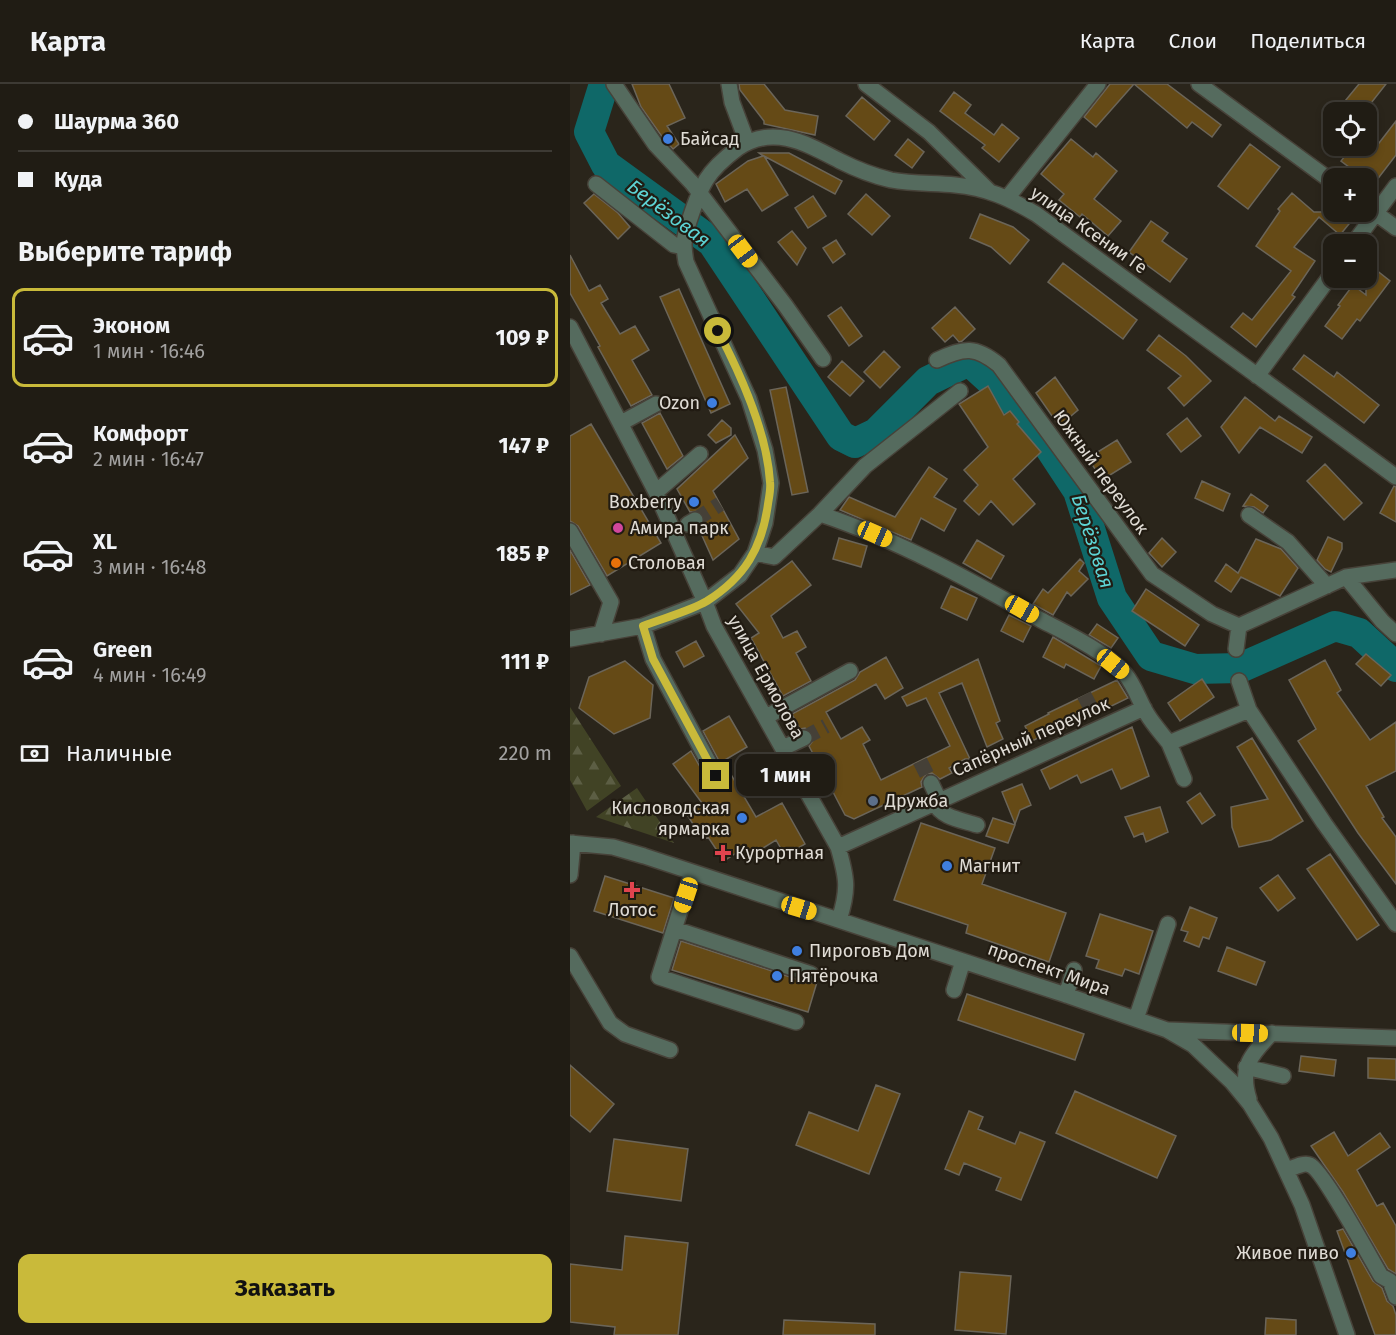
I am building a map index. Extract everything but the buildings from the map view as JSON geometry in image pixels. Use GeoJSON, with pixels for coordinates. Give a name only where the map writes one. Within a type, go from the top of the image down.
{"type":"FeatureCollection","features":[{"type":"Feature","properties":{"kind":"street"},"geometry":{"type":"LineString","coordinates":[[614,84],[655,144],[692,183],[697,198],[785,305],[823,359]]}},
{"type":"Feature","properties":{"kind":"street"},"geometry":{"type":"LineString","coordinates":[[729,84],[732,102],[747,142]]}},
{"type":"Feature","properties":{"kind":"street"},"geometry":{"type":"LineString","coordinates":[[866,84],[929,132],[989,191]]}},
{"type":"Feature","properties":{"kind":"street"},"geometry":{"type":"LineString","coordinates":[[1008,197],[1098,84]]}},
{"type":"Feature","properties":{"kind":"street"},"geometry":{"type":"LineString","coordinates":[[1199,84],[1323,175]]}},
{"type":"Feature","properties":{"kind":"street","name":"улица Ксении Ге"},"geometry":{"type":"LineString","coordinates":[[684,244],[697,198],[711,173],[726,156],[747,142],[768,136],[788,138],[810,145],[867,173],[892,180],[957,185],[1008,197],[1036,214],[1396,477]]}},
{"type":"Feature","properties":{"kind":"street"},"geometry":{"type":"LineString","coordinates":[[570,639],[643,626],[705,602],[740,574],[755,553],[765,524],[771,483],[765,450],[749,399],[728,349],[699,294],[686,262],[684,244],[674,245],[596,184]]}},
{"type":"Feature","properties":{"kind":"street"},"geometry":{"type":"LineString","coordinates":[[1377,203],[1396,186]]}},
{"type":"Feature","properties":{"kind":"street"},"geometry":{"type":"LineString","coordinates":[[1377,214],[1396,228]]}},
{"type":"Feature","properties":{"kind":"street"},"geometry":{"type":"LineString","coordinates":[[1257,376],[1323,286]]}},
{"type":"Feature","properties":{"kind":"street","name":"улица Ермолова"},"geometry":{"type":"LineString","coordinates":[[570,327],[656,492],[714,626],[838,847],[846,878],[846,898],[839,921]]}},
{"type":"Feature","properties":{"kind":"street","name":"Южный переулок"},"geometry":{"type":"LineString","coordinates":[[937,360],[955,351],[971,350],[985,354],[999,365],[1152,574],[1212,614],[1239,626]]}},
{"type":"Feature","properties":{"kind":"street"},"geometry":{"type":"LineString","coordinates":[[755,553],[774,557],[820,514],[865,466],[960,392]]}},
{"type":"Feature","properties":{"kind":"street"},"geometry":{"type":"LineString","coordinates":[[621,423],[656,404]]}},
{"type":"Feature","properties":{"kind":"street"},"geometry":{"type":"LineString","coordinates":[[656,492],[700,454]]}},
{"type":"Feature","properties":{"kind":"street"},"geometry":{"type":"LineString","coordinates":[[820,514],[856,526],[913,551],[983,587],[1102,655],[1124,673],[1135,689],[1144,708],[1169,743],[1184,779]]}},
{"type":"Feature","properties":{"kind":"street"},"geometry":{"type":"LineString","coordinates":[[1249,515],[1288,542],[1327,586]]}},
{"type":"Feature","properties":{"kind":"street"},"geometry":{"type":"LineString","coordinates":[[570,531],[611,602],[601,633]]}},
{"type":"Feature","properties":{"kind":"street"},"geometry":{"type":"LineString","coordinates":[[1236,649],[1239,626],[1346,577],[1396,570]]}},
{"type":"Feature","properties":{"kind":"street"},"geometry":{"type":"LineString","coordinates":[[1346,577],[1382,621],[1396,634]]}},
{"type":"Feature","properties":{"kind":"street"},"geometry":{"type":"LineString","coordinates":[[643,626],[653,659],[716,776]]}},
{"type":"Feature","properties":{"kind":"street"},"geometry":{"type":"LineString","coordinates":[[766,717],[850,671]]}},
{"type":"Feature","properties":{"kind":"street"},"geometry":{"type":"LineString","coordinates":[[1239,681],[1249,710],[1324,823],[1396,924]]}},
{"type":"Feature","properties":{"kind":"street","name":"Сапёрный переулок"},"geometry":{"type":"LineString","coordinates":[[838,847],[937,801],[1097,720],[1144,708]]}},
{"type":"Feature","properties":{"kind":"street"},"geometry":{"type":"LineString","coordinates":[[1169,743],[1249,710]]}},
{"type":"Feature","properties":{"kind":"street"},"geometry":{"type":"LineString","coordinates":[[783,748],[804,738]]}},
{"type":"Feature","properties":{"kind":"street"},"geometry":{"type":"LineString","coordinates":[[931,783],[938,810],[977,825]]}},
{"type":"Feature","properties":{"kind":"street"},"geometry":{"type":"LineString","coordinates":[[570,875],[571,843]]}},
{"type":"Feature","properties":{"kind":"street","name":"проспект Мира"},"geometry":{"type":"LineString","coordinates":[[571,843],[613,847],[1066,995],[1167,1030],[1193,1045],[1212,1061],[1250,1104],[1287,1170],[1302,1205],[1347,1335]]}},
{"type":"Feature","properties":{"kind":"street"},"geometry":{"type":"LineString","coordinates":[[692,873],[659,977],[796,1022]]}},
{"type":"Feature","properties":{"kind":"street"},"geometry":{"type":"LineString","coordinates":[[1136,1019],[1168,924]]}},
{"type":"Feature","properties":{"kind":"street"},"geometry":{"type":"LineString","coordinates":[[675,929],[811,974]]}},
{"type":"Feature","properties":{"kind":"street"},"geometry":{"type":"LineString","coordinates":[[570,956],[610,1023],[625,1034],[670,1050]]}},
{"type":"Feature","properties":{"kind":"street"},"geometry":{"type":"LineString","coordinates":[[954,990],[963,961]]}},
{"type":"Feature","properties":{"kind":"street"},"geometry":{"type":"LineString","coordinates":[[1066,995],[1074,970]]}},
{"type":"Feature","properties":{"kind":"street"},"geometry":{"type":"LineString","coordinates":[[1167,1030],[1396,1038]]}},
{"type":"Feature","properties":{"kind":"street"},"geometry":{"type":"LineString","coordinates":[[1250,1104],[1244,1084],[1246,1067],[1254,1051],[1272,1033]]}},
{"type":"Feature","properties":{"kind":"street"},"geometry":{"type":"LineString","coordinates":[[1246,1067],[1283,1076]]}},
{"type":"Feature","properties":{"kind":"street"},"geometry":{"type":"LineString","coordinates":[[1287,1170],[1310,1165],[1318,1172],[1381,1276],[1390,1281],[1396,1298]]}},
{"type":"Feature","properties":{"kind":"green space"},"geometry":{"type":"Polygon","coordinates":[[[570,707],[621,786],[587,811],[570,780],[570,707]]]}},
{"type":"Feature","properties":{"kind":"green space"},"geometry":{"type":"Polygon","coordinates":[[[637,788],[674,843],[596,817],[637,788]]]}},
{"type":"Feature","properties":{"kind":"waterway","name":"Берёзовая"},"geometry":{"type":"LineString","coordinates":[[604,84],[589,132],[606,165],[712,242],[841,436],[855,443],[876,433],[928,381],[969,361],[1028,415],[1078,491],[1112,598],[1151,656],[1195,669],[1240,668],[1335,626],[1359,633],[1396,667]]}},
{"type":"Feature","properties":{"kind":"tunnel"},"geometry":{"type":"LineString","coordinates":[[695,520],[720,504]]}},
{"type":"Feature","properties":{"kind":"tunnel"},"geometry":{"type":"LineString","coordinates":[[1084,695],[1094,714]]}},
{"type":"Feature","properties":{"kind":"tunnel"},"geometry":{"type":"LineString","coordinates":[[804,738],[826,726]]}},
{"type":"Feature","properties":{"kind":"tunnel"},"geometry":{"type":"LineString","coordinates":[[920,761],[931,783]]}},
{"type":"Feature","properties":{"kind":"place","name":"Байсад"},"geometry":{"type":"Point","coordinates":[668,139]}},
{"type":"Feature","properties":{"kind":"place","name":"Ozon"},"geometry":{"type":"Point","coordinates":[712,403]}},
{"type":"Feature","properties":{"kind":"place","name":"Boxberry"},"geometry":{"type":"Point","coordinates":[694,502]}},
{"type":"Feature","properties":{"kind":"place","name":"Амира парк"},"geometry":{"type":"Point","coordinates":[618,528]}},
{"type":"Feature","properties":{"kind":"place","name":"Столовая"},"geometry":{"type":"Point","coordinates":[616,563]}},
{"type":"Feature","properties":{"kind":"place","name":"Дружба"},"geometry":{"type":"Point","coordinates":[873,801]}},
{"type":"Feature","properties":{"kind":"place","name":"Кисловодская ярмарка"},"geometry":{"type":"Point","coordinates":[742,818]}},
{"type":"Feature","properties":{"kind":"place","name":"Курортная"},"geometry":{"type":"Point","coordinates":[723,853]}},
{"type":"Feature","properties":{"kind":"place","name":"Магнит"},"geometry":{"type":"Point","coordinates":[947,866]}},
{"type":"Feature","properties":{"kind":"place","name":"Лотос"},"geometry":{"type":"Point","coordinates":[632,890]}},
{"type":"Feature","properties":{"kind":"place","name":"Пироговъ Дом"},"geometry":{"type":"Point","coordinates":[797,951]}},
{"type":"Feature","properties":{"kind":"place","name":"Пятёрочка"},"geometry":{"type":"Point","coordinates":[777,976]}},
{"type":"Feature","properties":{"kind":"place","name":"Живое пиво"},"geometry":{"type":"Point","coordinates":[1351,1253]}},
{"type":"Feature","properties":{"kind":"route"},"geometry":{"type":"LineString","coordinates":[[716,776],[653,659],[643,626],[705,602],[722,590],[740,574],[755,553],[765,524],[771,483],[765,450],[749,399],[718,331]]}}]}
